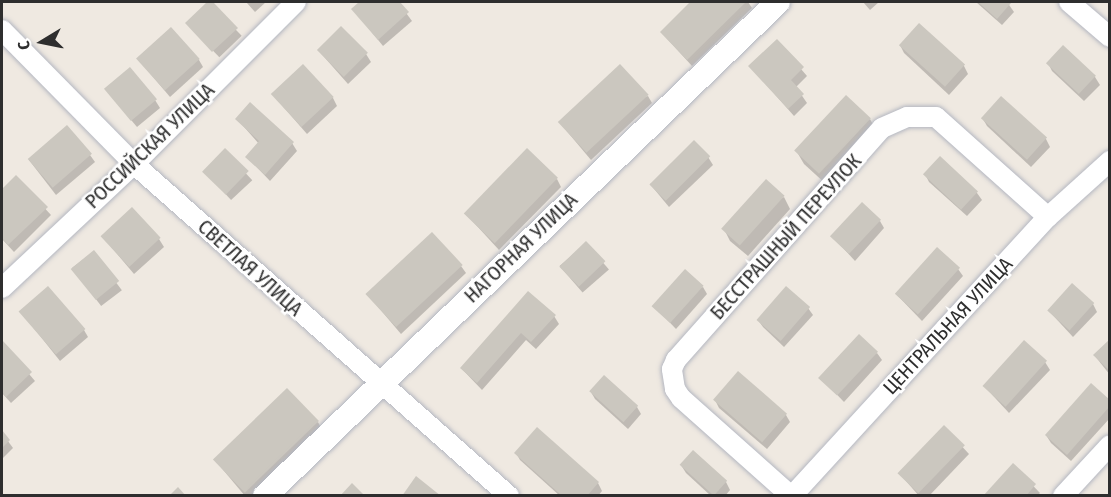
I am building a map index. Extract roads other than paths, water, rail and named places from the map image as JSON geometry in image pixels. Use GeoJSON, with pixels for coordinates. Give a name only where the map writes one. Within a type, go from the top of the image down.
{"type":"FeatureCollection","features":[{"type":"Feature","properties":{"kind":"street","name":"РОССИЙСКАЯ УЛИЦА"},"geometry":{"type":"LineString","coordinates":[[2,288],[134,164],[296,2]]}},
{"type":"Feature","properties":{"kind":"street","name":"НАГОРНАЯ УЛИЦА"},"geometry":{"type":"LineString","coordinates":[[265,495],[778,2]]}},
{"type":"Feature","properties":{"kind":"street"},"geometry":{"type":"LineString","coordinates":[[1068,2],[1110,37]]}},
{"type":"Feature","properties":{"kind":"street","name":"СВЕТЛАЯ УЛИЦА"},"geometry":{"type":"LineString","coordinates":[[2,30],[134,164],[509,495]]}},
{"type":"Feature","properties":{"kind":"street","name":"БЕССТРАШНЫЙ ПЕРЕУЛОК"},"geometry":{"type":"LineString","coordinates":[[791,495],[681,398],[675,389],[672,369],[676,360],[882,128],[907,117],[936,117],[1048,217]]}},
{"type":"Feature","properties":{"kind":"street","name":"ЦЕНТРАЛЬНАЯ УЛИЦА"},"geometry":{"type":"LineString","coordinates":[[791,495],[1048,217],[1110,161]]}},
{"type":"Feature","properties":{"kind":"street"},"geometry":{"type":"LineString","coordinates":[[1063,495],[1110,445]]}}]}
